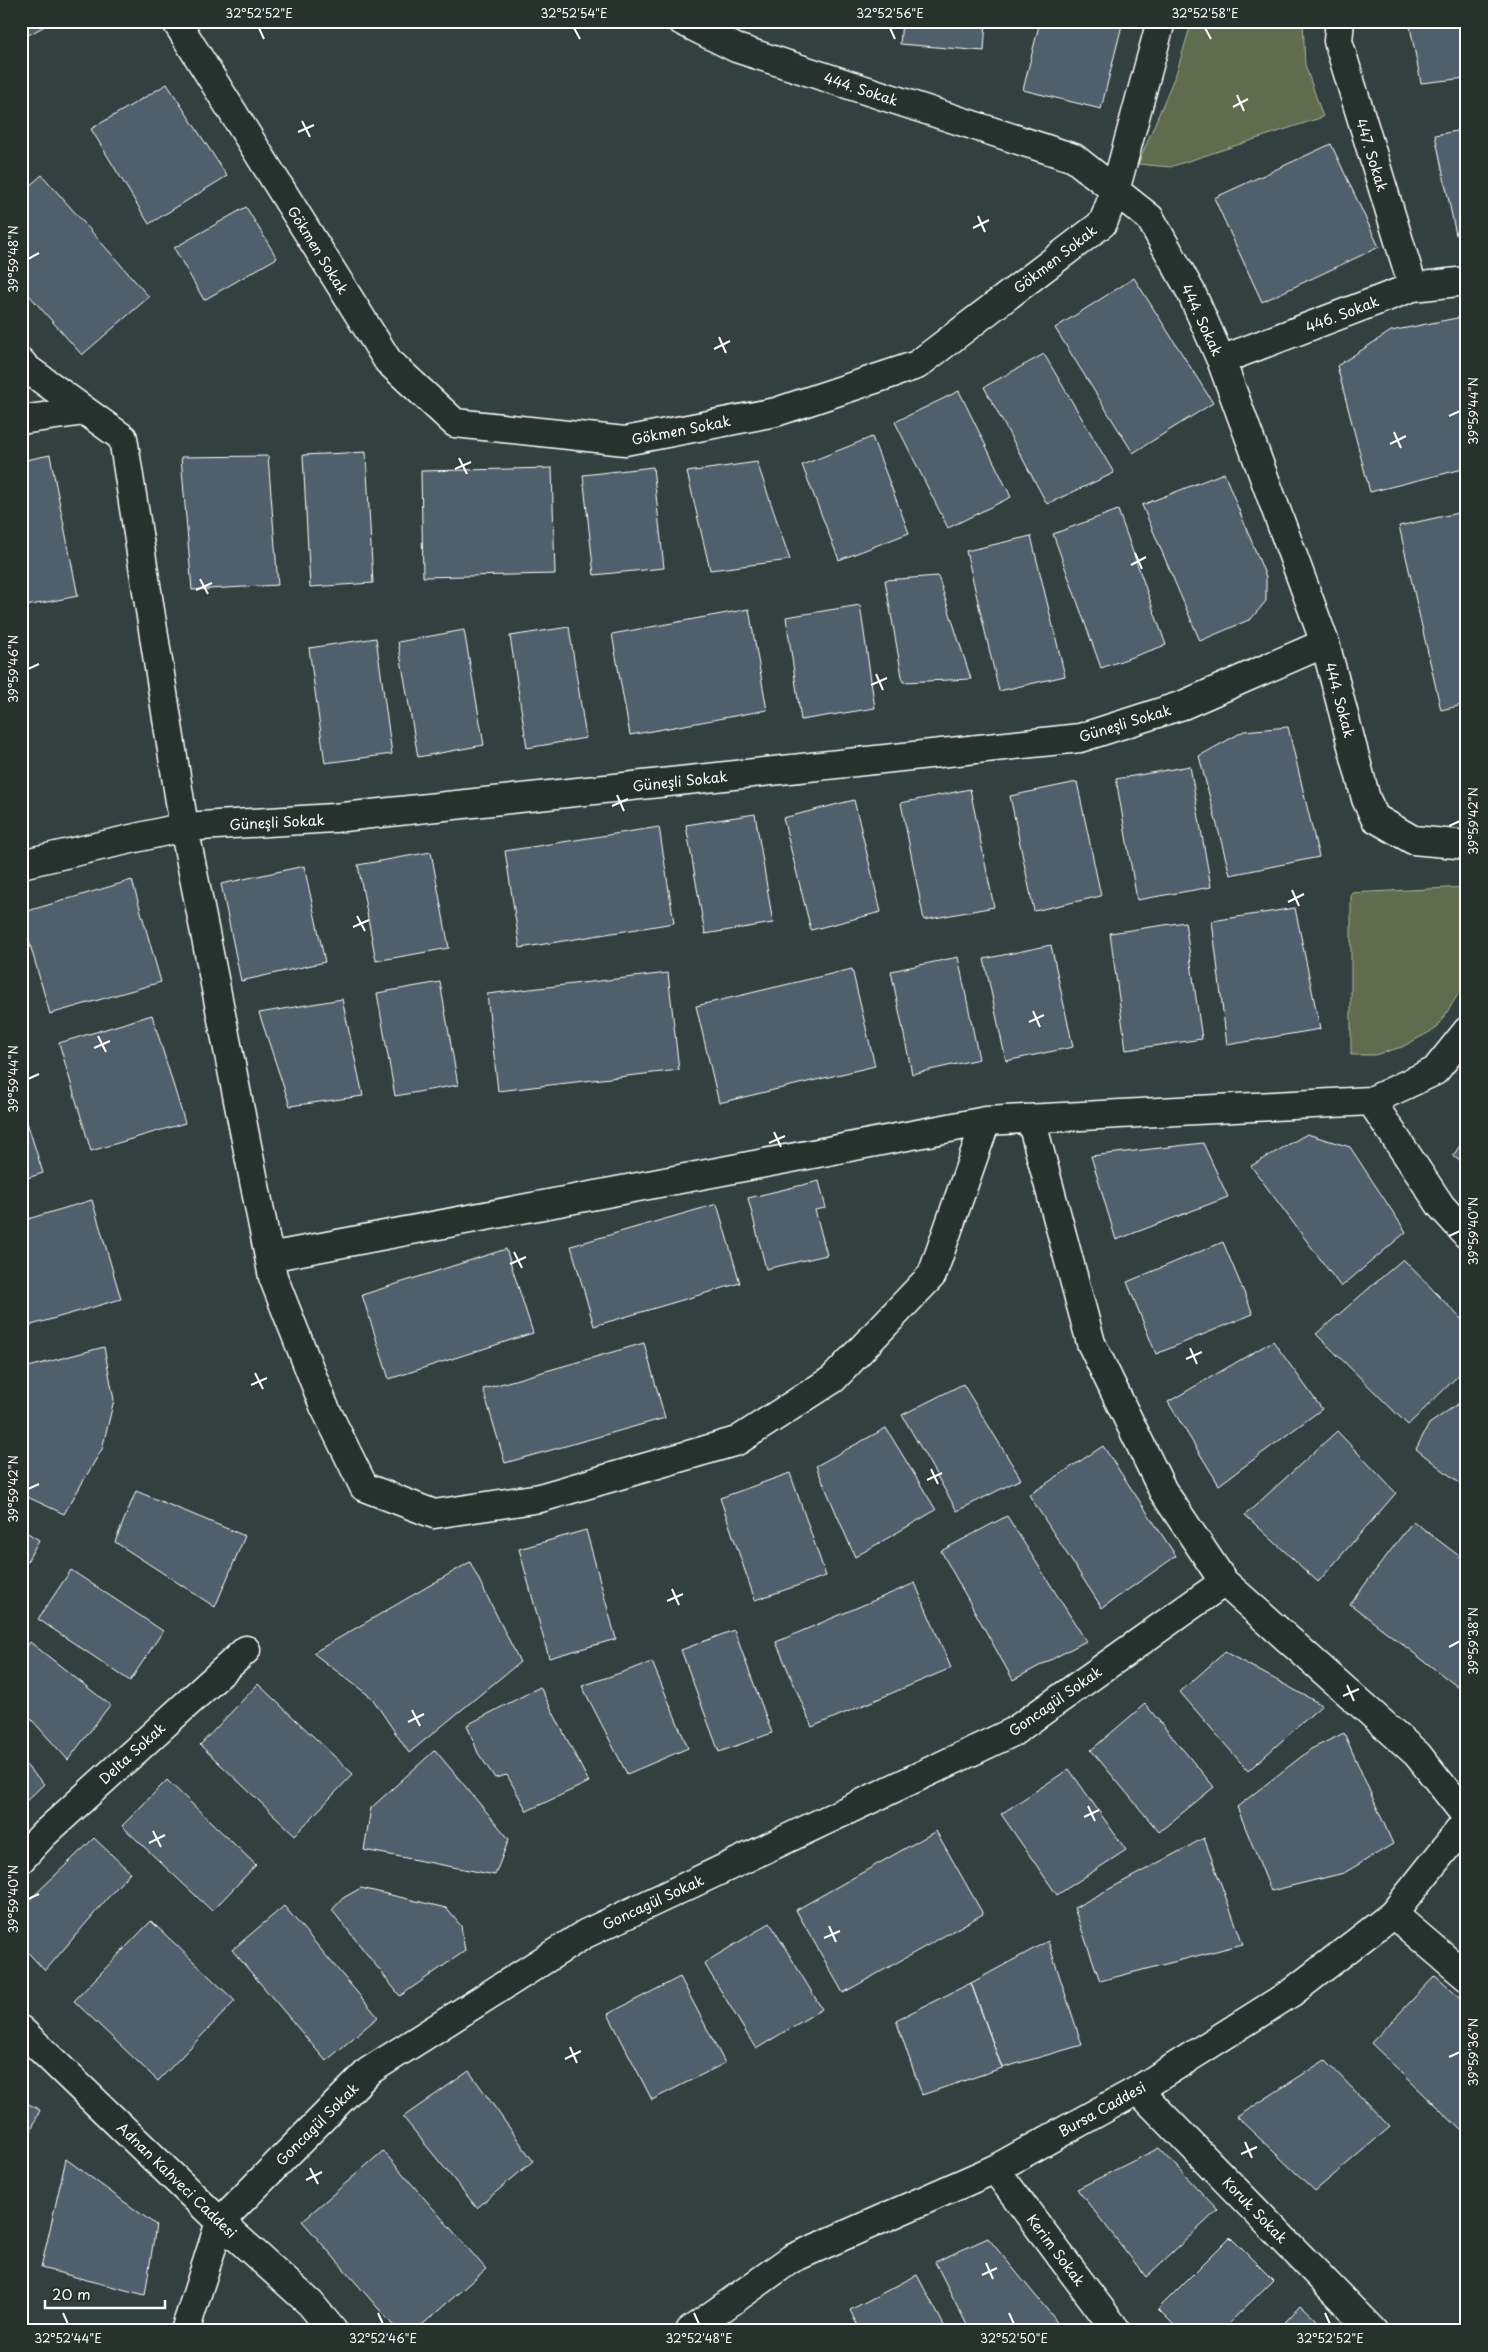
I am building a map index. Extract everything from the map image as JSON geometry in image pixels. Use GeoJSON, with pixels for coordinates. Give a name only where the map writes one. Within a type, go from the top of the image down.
{"type":"FeatureCollection","features":[{"type":"Feature","properties":{"kind":"street","name":"Gökmen Sokak"},"geometry":{"type":"LineString","coordinates":[[176,21],[388,361],[455,423],[625,441],[776,412],[917,366],[1103,223],[1115,190],[1162,21]]}},
{"type":"Feature","properties":{"kind":"street","name":"444. Sokak"},"geometry":{"type":"LineString","coordinates":[[682,21],[736,48],[1074,158],[1150,218],[1191,292],[1221,360],[1325,643],[1366,799],[1375,818],[1413,840],[1467,846]]}},
{"type":"Feature","properties":{"kind":"street","name":"447. Sokak"},"geometry":{"type":"LineString","coordinates":[[1340,21],[1338,41],[1413,287]]}},
{"type":"Feature","properties":{"kind":"street","name":"446. Sokak"},"geometry":{"type":"LineString","coordinates":[[1221,360],[1413,287],[1467,281]]}},
{"type":"Feature","properties":{"kind":"street"},"geometry":{"type":"LineString","coordinates":[[21,362],[26,368],[123,438],[184,827],[274,1277],[324,1406],[364,1487],[434,1514],[540,1498],[737,1441],[833,1380],[932,1275],[986,1121]]}},
{"type":"Feature","properties":{"kind":"street"},"geometry":{"type":"LineString","coordinates":[[21,420],[85,411]]}},
{"type":"Feature","properties":{"kind":"street","name":"Güneşli Sokak"},"geometry":{"type":"LineString","coordinates":[[21,864],[184,827],[334,818],[1080,738],[1183,705],[1325,643]]}},
{"type":"Feature","properties":{"kind":"street"},"geometry":{"type":"LineString","coordinates":[[270,1258],[986,1121],[1372,1101],[1435,1071],[1467,1031]]}},
{"type":"Feature","properties":{"kind":"street"},"geometry":{"type":"LineString","coordinates":[[1372,1101],[1441,1206],[1467,1235]]}},
{"type":"Feature","properties":{"kind":"street"},"geometry":{"type":"LineString","coordinates":[[1031,1119],[1091,1343],[1162,1491],[1224,1582],[1418,1754],[1467,1817]]}},
{"type":"Feature","properties":{"kind":"street","name":"Goncagül Sokak"},"geometry":{"type":"LineString","coordinates":[[185,2331],[220,2222],[369,2071],[585,1934],[1013,1732],[1224,1582]]}},
{"type":"Feature","properties":{"kind":"street","name":"Delta Sokak"},"geometry":{"type":"LineString","coordinates":[[21,1859],[43,1835],[246,1650]]}},
{"type":"Feature","properties":{"kind":"street","name":"Bursa Caddesi"},"geometry":{"type":"LineString","coordinates":[[690,2331],[791,2259],[995,2169],[1138,2090],[1291,1993],[1393,1914],[1467,1821]]}},
{"type":"Feature","properties":{"kind":"street"},"geometry":{"type":"LineString","coordinates":[[1393,1914],[1467,1977]]}},
{"type":"Feature","properties":{"kind":"street","name":"Adnan Kahveci Caddesi"},"geometry":{"type":"LineString","coordinates":[[21,2030],[220,2222],[310,2304],[333,2331]]}},
{"type":"Feature","properties":{"kind":"street","name":"Koruk Sokak"},"geometry":{"type":"LineString","coordinates":[[1138,2090],[1373,2331]]}},
{"type":"Feature","properties":{"kind":"street","name":"Kerim Sokak"},"geometry":{"type":"LineString","coordinates":[[995,2169],[1117,2331]]}},
{"type":"Feature","properties":{"kind":"green space"},"geometry":{"type":"Polygon","coordinates":[[[1192,21],[1303,21],[1305,65],[1323,117],[1170,167],[1138,164],[1177,71],[1192,21]]]}},
{"type":"Feature","properties":{"kind":"green space"},"geometry":{"type":"Polygon","coordinates":[[[1467,887],[1467,980],[1437,1028],[1402,1047],[1375,1055],[1351,1055],[1351,893],[1467,887]]]}},
{"type":"Feature","properties":{"kind":"building"},"geometry":{"type":"Polygon","coordinates":[[[21,21],[54,21],[21,39],[21,21]]]}},
{"type":"Feature","properties":{"kind":"building"},"geometry":{"type":"Polygon","coordinates":[[[902,21],[986,21],[984,51],[900,44],[902,21]]]}},
{"type":"Feature","properties":{"kind":"building"},"geometry":{"type":"Polygon","coordinates":[[[1040,21],[1123,21],[1101,109],[1023,90],[1040,21]]]}},
{"type":"Feature","properties":{"kind":"building"},"geometry":{"type":"Polygon","coordinates":[[[1409,21],[1467,21],[1467,78],[1421,83],[1409,21]]]}},
{"type":"Feature","properties":{"kind":"building"},"geometry":{"type":"Polygon","coordinates":[[[167,84],[227,176],[149,224],[91,129],[167,84]]]}},
{"type":"Feature","properties":{"kind":"building"},"geometry":{"type":"Polygon","coordinates":[[[1467,129],[1467,233],[1456,235],[1435,135],[1467,129]]]}},
{"type":"Feature","properties":{"kind":"building"},"geometry":{"type":"Polygon","coordinates":[[[1331,144],[1379,247],[1262,302],[1214,198],[1331,144]]]}},
{"type":"Feature","properties":{"kind":"building"},"geometry":{"type":"Polygon","coordinates":[[[42,175],[149,297],[82,355],[21,286],[21,193],[42,175]]]}},
{"type":"Feature","properties":{"kind":"building"},"geometry":{"type":"Polygon","coordinates":[[[246,207],[277,258],[204,300],[174,248],[246,207]]]}},
{"type":"Feature","properties":{"kind":"building"},"geometry":{"type":"Polygon","coordinates":[[[1134,278],[1213,403],[1133,453],[1055,328],[1134,278]]]}},
{"type":"Feature","properties":{"kind":"building"},"geometry":{"type":"Polygon","coordinates":[[[1462,317],[1467,342],[1467,468],[1370,492],[1337,366],[1391,331],[1462,317]]]}},
{"type":"Feature","properties":{"kind":"building"},"geometry":{"type":"Polygon","coordinates":[[[1044,354],[1114,473],[1047,504],[984,387],[1044,354]]]}},
{"type":"Feature","properties":{"kind":"building"},"geometry":{"type":"Polygon","coordinates":[[[959,391],[1011,497],[948,528],[895,422],[959,391]]]}},
{"type":"Feature","properties":{"kind":"building"},"geometry":{"type":"Polygon","coordinates":[[[872,437],[909,533],[839,560],[802,465],[872,437]]]}},
{"type":"Feature","properties":{"kind":"building"},"geometry":{"type":"Polygon","coordinates":[[[366,452],[373,583],[310,587],[303,455],[366,452]]]}},
{"type":"Feature","properties":{"kind":"building"},"geometry":{"type":"Polygon","coordinates":[[[50,455],[78,596],[21,607],[21,461],[50,455]]]}},
{"type":"Feature","properties":{"kind":"building"},"geometry":{"type":"Polygon","coordinates":[[[268,456],[278,585],[192,590],[181,457],[268,456]]]}},
{"type":"Feature","properties":{"kind":"building"},"geometry":{"type":"Polygon","coordinates":[[[757,462],[790,560],[710,570],[687,472],[757,462]]]}},
{"type":"Feature","properties":{"kind":"building"},"geometry":{"type":"Polygon","coordinates":[[[653,467],[664,568],[594,575],[583,475],[653,467]]]}},
{"type":"Feature","properties":{"kind":"building"},"geometry":{"type":"Polygon","coordinates":[[[552,468],[555,574],[423,577],[421,471],[552,468]]]}},
{"type":"Feature","properties":{"kind":"building"},"geometry":{"type":"Polygon","coordinates":[[[1224,473],[1266,577],[1266,601],[1251,619],[1200,641],[1142,505],[1224,473]]]}},
{"type":"Feature","properties":{"kind":"building"},"geometry":{"type":"Polygon","coordinates":[[[1118,510],[1166,645],[1101,668],[1053,534],[1118,510]]]}},
{"type":"Feature","properties":{"kind":"building"},"geometry":{"type":"Polygon","coordinates":[[[1467,511],[1467,704],[1441,710],[1399,526],[1467,511]]]}},
{"type":"Feature","properties":{"kind":"building"},"geometry":{"type":"Polygon","coordinates":[[[1031,536],[1065,676],[999,691],[966,551],[1031,536]]]}},
{"type":"Feature","properties":{"kind":"building"},"geometry":{"type":"Polygon","coordinates":[[[938,576],[971,679],[903,682],[885,580],[938,576]]]}},
{"type":"Feature","properties":{"kind":"building"},"geometry":{"type":"Polygon","coordinates":[[[860,605],[875,708],[801,720],[786,617],[860,605]]]}},
{"type":"Feature","properties":{"kind":"building"},"geometry":{"type":"Polygon","coordinates":[[[749,609],[767,710],[630,735],[612,634],[749,609]]]}},
{"type":"Feature","properties":{"kind":"building"},"geometry":{"type":"Polygon","coordinates":[[[569,627],[586,738],[527,748],[510,636],[569,627]]]}},
{"type":"Feature","properties":{"kind":"building"},"geometry":{"type":"Polygon","coordinates":[[[464,630],[484,745],[418,757],[398,642],[464,630]]]}},
{"type":"Feature","properties":{"kind":"building"},"geometry":{"type":"Polygon","coordinates":[[[376,638],[392,754],[325,763],[309,648],[376,638]]]}},
{"type":"Feature","properties":{"kind":"building"},"geometry":{"type":"Polygon","coordinates":[[[1288,727],[1319,857],[1230,875],[1199,756],[1244,731],[1288,727]]]}},
{"type":"Feature","properties":{"kind":"building"},"geometry":{"type":"Polygon","coordinates":[[[1190,766],[1211,887],[1137,900],[1116,779],[1190,766]]]}},
{"type":"Feature","properties":{"kind":"building"},"geometry":{"type":"Polygon","coordinates":[[[1077,782],[1101,896],[1034,911],[1010,796],[1077,782]]]}},
{"type":"Feature","properties":{"kind":"building"},"geometry":{"type":"Polygon","coordinates":[[[970,789],[994,907],[924,920],[901,803],[970,789]]]}},
{"type":"Feature","properties":{"kind":"building"},"geometry":{"type":"Polygon","coordinates":[[[854,800],[881,912],[811,930],[783,818],[854,800]]]}},
{"type":"Feature","properties":{"kind":"building"},"geometry":{"type":"Polygon","coordinates":[[[755,814],[773,923],[705,934],[686,825],[755,814]]]}},
{"type":"Feature","properties":{"kind":"building"},"geometry":{"type":"Polygon","coordinates":[[[659,827],[674,923],[520,948],[505,851],[659,827]]]}},
{"type":"Feature","properties":{"kind":"building"},"geometry":{"type":"Polygon","coordinates":[[[431,852],[449,948],[376,961],[358,865],[431,852]]]}},
{"type":"Feature","properties":{"kind":"building"},"geometry":{"type":"Polygon","coordinates":[[[304,866],[325,962],[241,981],[221,884],[304,866]]]}},
{"type":"Feature","properties":{"kind":"building"},"geometry":{"type":"Polygon","coordinates":[[[132,880],[161,982],[50,1014],[21,913],[132,880]]]}},
{"type":"Feature","properties":{"kind":"building"},"geometry":{"type":"Polygon","coordinates":[[[1295,908],[1320,1029],[1227,1045],[1212,921],[1295,908]]]}},
{"type":"Feature","properties":{"kind":"building"},"geometry":{"type":"Polygon","coordinates":[[[1185,922],[1202,1039],[1126,1050],[1110,933],[1185,922]]]}},
{"type":"Feature","properties":{"kind":"building"},"geometry":{"type":"Polygon","coordinates":[[[1051,945],[1073,1047],[1006,1061],[984,959],[1051,945]]]}},
{"type":"Feature","properties":{"kind":"building"},"geometry":{"type":"Polygon","coordinates":[[[958,957],[979,1059],[912,1074],[891,971],[958,957]]]}},
{"type":"Feature","properties":{"kind":"building"},"geometry":{"type":"Polygon","coordinates":[[[852,969],[875,1066],[719,1103],[696,1006],[852,969]]]}},
{"type":"Feature","properties":{"kind":"building"},"geometry":{"type":"Polygon","coordinates":[[[668,973],[679,1070],[498,1091],[487,994],[668,973]]]}},
{"type":"Feature","properties":{"kind":"building"},"geometry":{"type":"Polygon","coordinates":[[[440,982],[458,1085],[395,1096],[377,993],[440,982]]]}},
{"type":"Feature","properties":{"kind":"building"},"geometry":{"type":"Polygon","coordinates":[[[342,999],[363,1096],[290,1106],[259,1013],[342,999]]]}},
{"type":"Feature","properties":{"kind":"building"},"geometry":{"type":"Polygon","coordinates":[[[152,1015],[185,1123],[91,1151],[59,1043],[152,1015]]]}},
{"type":"Feature","properties":{"kind":"building"},"geometry":{"type":"Polygon","coordinates":[[[21,1103],[43,1173],[21,1180],[21,1103]]]}},
{"type":"Feature","properties":{"kind":"building"},"geometry":{"type":"Polygon","coordinates":[[[1307,1134],[1350,1147],[1406,1232],[1341,1287],[1251,1166],[1307,1134]]]}},
{"type":"Feature","properties":{"kind":"building"},"geometry":{"type":"Polygon","coordinates":[[[1467,1135],[1467,1166],[1453,1156],[1467,1135]]]}},
{"type":"Feature","properties":{"kind":"building"},"geometry":{"type":"Polygon","coordinates":[[[1203,1143],[1228,1197],[1116,1240],[1091,1156],[1203,1143]]]}},
{"type":"Feature","properties":{"kind":"building"},"geometry":{"type":"Polygon","coordinates":[[[819,1181],[826,1208],[815,1210],[827,1255],[766,1269],[748,1198],[819,1181]]]}},
{"type":"Feature","properties":{"kind":"building"},"geometry":{"type":"Polygon","coordinates":[[[92,1200],[121,1299],[21,1328],[21,1221],[92,1200]]]}},
{"type":"Feature","properties":{"kind":"building"},"geometry":{"type":"Polygon","coordinates":[[[717,1204],[740,1283],[594,1326],[571,1246],[717,1204]]]}},
{"type":"Feature","properties":{"kind":"building"},"geometry":{"type":"Polygon","coordinates":[[[1223,1242],[1253,1314],[1156,1354],[1127,1282],[1223,1242]]]}},
{"type":"Feature","properties":{"kind":"building"},"geometry":{"type":"Polygon","coordinates":[[[506,1249],[533,1333],[389,1379],[362,1295],[506,1249]]]}},
{"type":"Feature","properties":{"kind":"building"},"geometry":{"type":"Polygon","coordinates":[[[1403,1259],[1467,1325],[1467,1367],[1408,1425],[1316,1334],[1403,1259]]]}},
{"type":"Feature","properties":{"kind":"building"},"geometry":{"type":"Polygon","coordinates":[[[1273,1341],[1322,1409],[1219,1485],[1168,1402],[1273,1341]]]}},
{"type":"Feature","properties":{"kind":"building"},"geometry":{"type":"Polygon","coordinates":[[[644,1343],[665,1418],[505,1463],[483,1389],[644,1343]]]}},
{"type":"Feature","properties":{"kind":"building"},"geometry":{"type":"Polygon","coordinates":[[[104,1347],[114,1400],[102,1449],[64,1514],[21,1494],[21,1369],[104,1347]]]}},
{"type":"Feature","properties":{"kind":"building"},"geometry":{"type":"Polygon","coordinates":[[[963,1384],[1021,1479],[957,1511],[902,1415],[963,1384]]]}},
{"type":"Feature","properties":{"kind":"building"},"geometry":{"type":"Polygon","coordinates":[[[1465,1399],[1467,1400],[1467,1489],[1416,1449],[1429,1424],[1465,1399]]]}},
{"type":"Feature","properties":{"kind":"building"},"geometry":{"type":"Polygon","coordinates":[[[886,1428],[936,1510],[855,1557],[816,1466],[886,1428]]]}},
{"type":"Feature","properties":{"kind":"building"},"geometry":{"type":"Polygon","coordinates":[[[1337,1431],[1396,1493],[1318,1582],[1245,1515],[1337,1431]]]}},
{"type":"Feature","properties":{"kind":"building"},"geometry":{"type":"Polygon","coordinates":[[[1103,1446],[1176,1556],[1102,1608],[1029,1495],[1103,1446]]]}},
{"type":"Feature","properties":{"kind":"building"},"geometry":{"type":"Polygon","coordinates":[[[790,1473],[826,1576],[755,1600],[720,1498],[790,1473]]]}},
{"type":"Feature","properties":{"kind":"building"},"geometry":{"type":"Polygon","coordinates":[[[136,1491],[245,1536],[215,1607],[115,1542],[136,1491]]]}},
{"type":"Feature","properties":{"kind":"building"},"geometry":{"type":"Polygon","coordinates":[[[1007,1516],[1086,1641],[1013,1680],[941,1551],[1007,1516]]]}},
{"type":"Feature","properties":{"kind":"building"},"geometry":{"type":"Polygon","coordinates":[[[1413,1521],[1467,1562],[1467,1694],[1350,1604],[1413,1521]]]}},
{"type":"Feature","properties":{"kind":"building"},"geometry":{"type":"Polygon","coordinates":[[[21,1529],[39,1540],[21,1572],[21,1529]]]}},
{"type":"Feature","properties":{"kind":"building"},"geometry":{"type":"Polygon","coordinates":[[[586,1530],[616,1639],[549,1658],[519,1549],[586,1530]]]}},
{"type":"Feature","properties":{"kind":"building"},"geometry":{"type":"Polygon","coordinates":[[[470,1562],[520,1662],[409,1753],[372,1698],[313,1653],[470,1562]]]}},
{"type":"Feature","properties":{"kind":"building"},"geometry":{"type":"Polygon","coordinates":[[[71,1570],[163,1631],[130,1681],[38,1619],[71,1570]]]}},
{"type":"Feature","properties":{"kind":"building"},"geometry":{"type":"Polygon","coordinates":[[[915,1583],[951,1668],[812,1727],[776,1642],[915,1583]]]}},
{"type":"Feature","properties":{"kind":"building"},"geometry":{"type":"Polygon","coordinates":[[[734,1630],[772,1733],[719,1752],[681,1650],[734,1630]]]}},
{"type":"Feature","properties":{"kind":"building"},"geometry":{"type":"Polygon","coordinates":[[[30,1642],[110,1705],[68,1760],[21,1708],[21,1655],[30,1642]]]}},
{"type":"Feature","properties":{"kind":"building"},"geometry":{"type":"Polygon","coordinates":[[[1225,1652],[1322,1705],[1248,1771],[1180,1692],[1225,1652]]]}},
{"type":"Feature","properties":{"kind":"building"},"geometry":{"type":"Polygon","coordinates":[[[652,1662],[688,1748],[627,1774],[582,1686],[652,1662]]]}},
{"type":"Feature","properties":{"kind":"building"},"geometry":{"type":"Polygon","coordinates":[[[258,1684],[353,1774],[295,1835],[200,1745],[258,1684]]]}},
{"type":"Feature","properties":{"kind":"building"},"geometry":{"type":"Polygon","coordinates":[[[540,1687],[589,1782],[527,1811],[507,1775],[495,1778],[478,1753],[467,1725],[540,1687]]]}},
{"type":"Feature","properties":{"kind":"building"},"geometry":{"type":"Polygon","coordinates":[[[1145,1704],[1214,1787],[1159,1832],[1091,1750],[1145,1704]]]}},
{"type":"Feature","properties":{"kind":"building"},"geometry":{"type":"Polygon","coordinates":[[[1344,1733],[1393,1844],[1344,1873],[1271,1891],[1237,1807],[1311,1749],[1344,1733]]]}},
{"type":"Feature","properties":{"kind":"building"},"geometry":{"type":"Polygon","coordinates":[[[435,1750],[509,1839],[495,1875],[364,1850],[371,1808],[435,1750]]]}},
{"type":"Feature","properties":{"kind":"building"},"geometry":{"type":"Polygon","coordinates":[[[21,1760],[44,1784],[21,1806],[21,1760]]]}},
{"type":"Feature","properties":{"kind":"building"},"geometry":{"type":"Polygon","coordinates":[[[1069,1769],[1126,1850],[1057,1895],[1001,1814],[1069,1769]]]}},
{"type":"Feature","properties":{"kind":"building"},"geometry":{"type":"Polygon","coordinates":[[[167,1780],[256,1865],[212,1911],[122,1826],[167,1780]]]}},
{"type":"Feature","properties":{"kind":"building"},"geometry":{"type":"Polygon","coordinates":[[[936,1831],[983,1914],[843,1993],[796,1910],[936,1831]]]}},
{"type":"Feature","properties":{"kind":"building"},"geometry":{"type":"Polygon","coordinates":[[[94,1838],[130,1872],[45,1971],[21,1945],[21,1908],[94,1838]]]}},
{"type":"Feature","properties":{"kind":"building"},"geometry":{"type":"Polygon","coordinates":[[[1204,1838],[1243,1944],[1100,1981],[1074,1908],[1204,1838]]]}},
{"type":"Feature","properties":{"kind":"building"},"geometry":{"type":"Polygon","coordinates":[[[361,1888],[446,1908],[461,1926],[465,1951],[400,1996],[332,1910],[343,1898],[361,1888]]]}},
{"type":"Feature","properties":{"kind":"building"},"geometry":{"type":"Polygon","coordinates":[[[284,1906],[378,2017],[326,2061],[232,1950],[284,1906]]]}},
{"type":"Feature","properties":{"kind":"building"},"geometry":{"type":"Polygon","coordinates":[[[151,1921],[235,2001],[158,2081],[74,2001],[151,1921]]]}},
{"type":"Feature","properties":{"kind":"building"},"geometry":{"type":"Polygon","coordinates":[[[770,1923],[822,2009],[756,2049],[704,1963],[770,1923]]]}},
{"type":"Feature","properties":{"kind":"building"},"geometry":{"type":"Polygon","coordinates":[[[1048,1941],[1082,2045],[1002,2068],[971,1983],[1048,1941]]]}},
{"type":"Feature","properties":{"kind":"building"},"geometry":{"type":"Polygon","coordinates":[[[1435,1976],[1467,2004],[1467,2136],[1371,2043],[1435,1976]]]}},
{"type":"Feature","properties":{"kind":"building"},"geometry":{"type":"Polygon","coordinates":[[[680,1977],[725,2063],[652,2100],[608,2014],[680,1977]]]}},
{"type":"Feature","properties":{"kind":"building"},"geometry":{"type":"Polygon","coordinates":[[[971,1983],[1002,2068],[922,2095],[896,2020],[971,1983]]]}},
{"type":"Feature","properties":{"kind":"building"},"geometry":{"type":"Polygon","coordinates":[[[1325,2060],[1390,2127],[1315,2191],[1237,2117],[1325,2060]]]}},
{"type":"Feature","properties":{"kind":"building"},"geometry":{"type":"Polygon","coordinates":[[[469,2071],[533,2161],[477,2208],[403,2117],[469,2071]]]}},
{"type":"Feature","properties":{"kind":"building"},"geometry":{"type":"Polygon","coordinates":[[[21,2100],[40,2110],[21,2154],[21,2100]]]}},
{"type":"Feature","properties":{"kind":"building"},"geometry":{"type":"Polygon","coordinates":[[[1159,2148],[1218,2210],[1146,2277],[1077,2189],[1159,2148]]]}},
{"type":"Feature","properties":{"kind":"building"},"geometry":{"type":"Polygon","coordinates":[[[383,2151],[486,2269],[415,2331],[398,2331],[302,2221],[383,2151]]]}},
{"type":"Feature","properties":{"kind":"building"},"geometry":{"type":"Polygon","coordinates":[[[66,2159],[156,2225],[145,2295],[41,2268],[66,2159]]]}},
{"type":"Feature","properties":{"kind":"building"},"geometry":{"type":"Polygon","coordinates":[[[1230,2237],[1273,2280],[1221,2331],[1180,2331],[1158,2309],[1230,2237]]]}},
{"type":"Feature","properties":{"kind":"building"},"geometry":{"type":"Polygon","coordinates":[[[988,2238],[1054,2318],[1062,2331],[970,2331],[935,2262],[988,2238]]]}},
{"type":"Feature","properties":{"kind":"building"},"geometry":{"type":"Polygon","coordinates":[[[917,2275],[947,2331],[860,2331],[850,2310],[917,2275]]]}},
{"type":"Feature","properties":{"kind":"building"},"geometry":{"type":"Polygon","coordinates":[[[1301,2305],[1329,2331],[1277,2331],[1301,2305]]]}}]}
